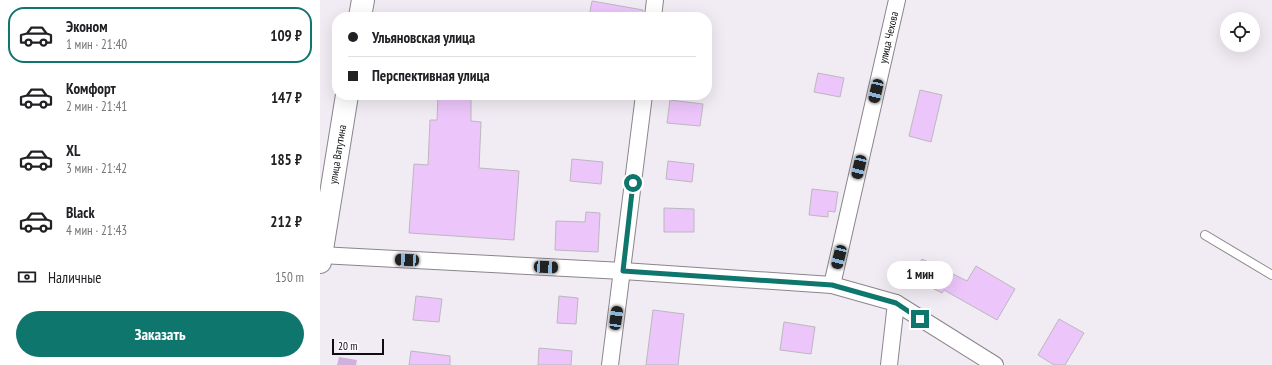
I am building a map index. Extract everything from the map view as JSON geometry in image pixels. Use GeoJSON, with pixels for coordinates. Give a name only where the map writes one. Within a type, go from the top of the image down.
{"type":"FeatureCollection","features":[{"type":"Feature","properties":{"kind":"main road"},"geometry":{"type":"LineString","coordinates":[[361,12],[362,0]]}},
{"type":"Feature","properties":{"kind":"main road","name":"улица Ватутина"},"geometry":{"type":"LineString","coordinates":[[320,257],[346,100]]}},
{"type":"Feature","properties":{"kind":"street"},"geometry":{"type":"LineString","coordinates":[[654,12],[655,0]]}},
{"type":"Feature","properties":{"kind":"street","name":"улица Чехова"},"geometry":{"type":"LineString","coordinates":[[832,285],[896,0]]}},
{"type":"Feature","properties":{"kind":"street"},"geometry":{"type":"LineString","coordinates":[[610,365],[643,100]]}},
{"type":"Feature","properties":{"kind":"street"},"geometry":{"type":"LineString","coordinates":[[320,257],[623,271],[832,285],[896,303],[995,365]]}},
{"type":"Feature","properties":{"kind":"street"},"geometry":{"type":"LineString","coordinates":[[889,365],[896,303]]}},
{"type":"Feature","properties":{"kind":"lane"},"geometry":{"type":"LineString","coordinates":[[1205,235],[1272,275]]}},
{"type":"Feature","properties":{"kind":"shaded area"},"geometry":{"type":"Polygon","coordinates":[[[339,357],[357,360],[356,365],[337,365],[339,357]]]}},
{"type":"Feature","properties":{"kind":"building"},"geometry":{"type":"Polygon","coordinates":[[[592,1],[643,10],[643,12],[590,12],[592,1]]]}},
{"type":"Feature","properties":{"kind":"building"},"geometry":{"type":"Polygon","coordinates":[[[818,73],[844,78],[840,97],[814,92],[818,73]]]}},
{"type":"Feature","properties":{"kind":"building"},"geometry":{"type":"Polygon","coordinates":[[[920,90],[942,95],[931,142],[909,136],[920,90]]]}},
{"type":"Feature","properties":{"kind":"building"},"geometry":{"type":"Polygon","coordinates":[[[438,100],[471,100],[471,121],[481,122],[479,168],[519,171],[514,240],[409,233],[414,164],[428,165],[430,120],[437,120],[438,100]]]}},
{"type":"Feature","properties":{"kind":"building"},"geometry":{"type":"Polygon","coordinates":[[[670,100],[703,104],[700,126],[667,123],[670,100]]]}},
{"type":"Feature","properties":{"kind":"building"},"geometry":{"type":"Polygon","coordinates":[[[572,159],[603,162],[601,184],[570,181],[572,159]]]}},
{"type":"Feature","properties":{"kind":"building"},"geometry":{"type":"Polygon","coordinates":[[[668,161],[694,164],[692,182],[666,179],[668,161]]]}},
{"type":"Feature","properties":{"kind":"building"},"geometry":{"type":"Polygon","coordinates":[[[812,189],[838,192],[835,212],[828,211],[828,217],[809,215],[812,189]]]}},
{"type":"Feature","properties":{"kind":"building"},"geometry":{"type":"Polygon","coordinates":[[[664,208],[694,209],[694,232],[664,232],[664,208]]]}},
{"type":"Feature","properties":{"kind":"building"},"geometry":{"type":"Polygon","coordinates":[[[586,212],[600,213],[598,252],[555,250],[556,221],[585,222],[586,212]]]}},
{"type":"Feature","properties":{"kind":"building"},"geometry":{"type":"Polygon","coordinates":[[[922,259],[967,281],[976,266],[1015,289],[997,320],[944,290],[942,293],[912,278],[922,259]]]}},
{"type":"Feature","properties":{"kind":"building"},"geometry":{"type":"Polygon","coordinates":[[[416,296],[442,299],[439,322],[413,320],[416,296]]]}},
{"type":"Feature","properties":{"kind":"building"},"geometry":{"type":"Polygon","coordinates":[[[559,296],[578,298],[576,324],[557,323],[559,296]]]}},
{"type":"Feature","properties":{"kind":"building"},"geometry":{"type":"Polygon","coordinates":[[[653,310],[684,314],[678,365],[646,365],[653,310]]]}},
{"type":"Feature","properties":{"kind":"building"},"geometry":{"type":"Polygon","coordinates":[[[1059,319],[1084,333],[1065,365],[1054,365],[1038,355],[1059,319]]]}},
{"type":"Feature","properties":{"kind":"building"},"geometry":{"type":"Polygon","coordinates":[[[784,322],[815,327],[811,354],[780,350],[784,322]]]}},
{"type":"Feature","properties":{"kind":"building"},"geometry":{"type":"Polygon","coordinates":[[[539,348],[572,351],[571,365],[538,365],[539,348]]]}},
{"type":"Feature","properties":{"kind":"building"},"geometry":{"type":"Polygon","coordinates":[[[411,351],[450,356],[450,365],[409,365],[411,351]]]}},
{"type":"Feature","properties":{"kind":"route"},"geometry":{"type":"LineString","coordinates":[[633,183],[623,271],[832,285],[896,303],[920,319]]}}]}
